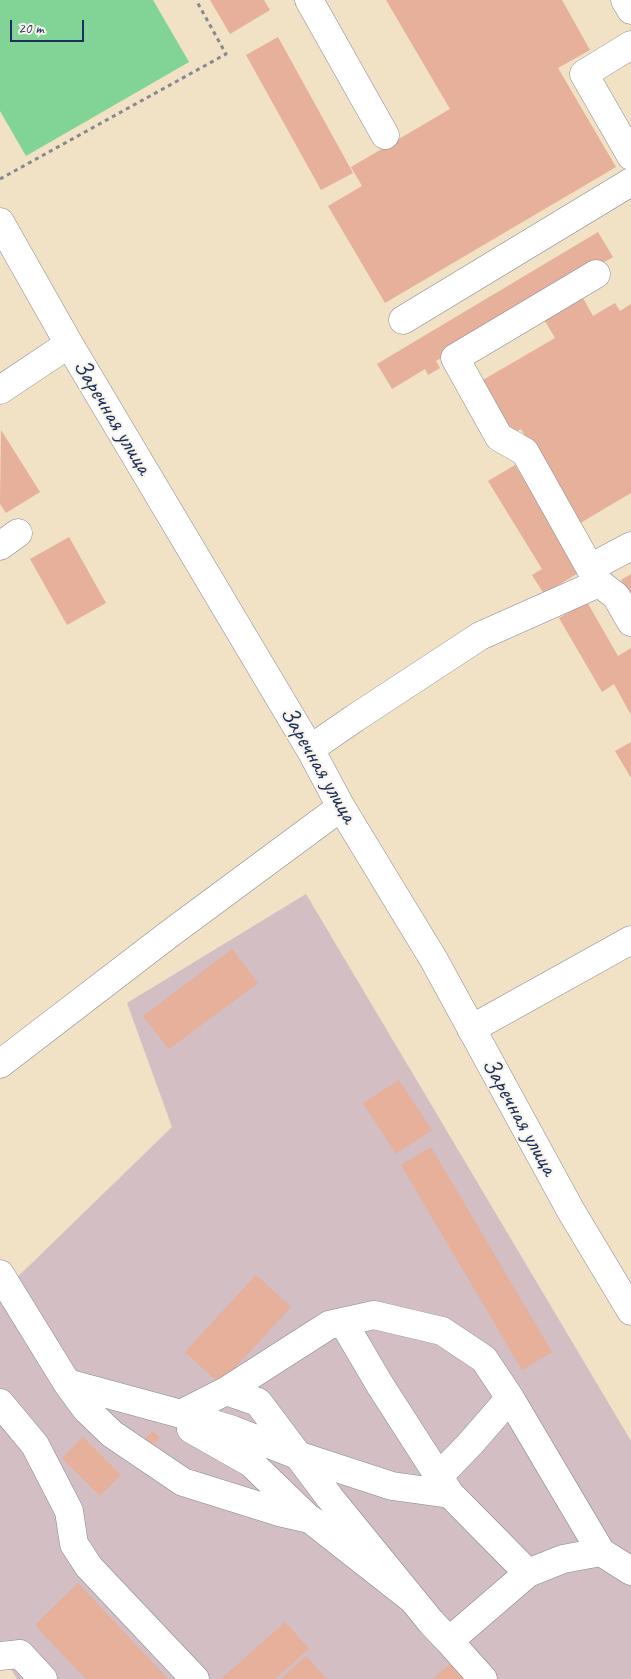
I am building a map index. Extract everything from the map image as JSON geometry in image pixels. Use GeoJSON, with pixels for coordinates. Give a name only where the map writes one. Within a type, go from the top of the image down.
{"type":"FeatureCollection","features":[{"type":"Feature","properties":{"kind":"street"},"geometry":{"type":"LineString","coordinates":[[309,0],[385,135]]}},
{"type":"Feature","properties":{"kind":"street"},"geometry":{"type":"LineString","coordinates":[[625,0],[631,10]]}},
{"type":"Feature","properties":{"kind":"street"},"geometry":{"type":"LineString","coordinates":[[631,45],[584,74],[631,156]]}},
{"type":"Feature","properties":{"kind":"street"},"geometry":{"type":"LineString","coordinates":[[403,320],[631,182]]}},
{"type":"Feature","properties":{"kind":"street","name":"Заречная улица"},"geometry":{"type":"LineString","coordinates":[[0,222],[69,344],[310,749],[341,807],[434,960],[572,1211],[631,1312]]}},
{"type":"Feature","properties":{"kind":"street"},"geometry":{"type":"LineString","coordinates":[[596,274],[455,358],[498,437],[525,452],[594,576],[616,596],[631,622]]}},
{"type":"Feature","properties":{"kind":"street"},"geometry":{"type":"LineString","coordinates":[[0,390],[69,344]]}},
{"type":"Feature","properties":{"kind":"street"},"geometry":{"type":"LineString","coordinates":[[310,749],[480,636],[594,576],[631,546]]}},
{"type":"Feature","properties":{"kind":"street"},"geometry":{"type":"LineString","coordinates":[[0,1064],[341,807]]}},
{"type":"Feature","properties":{"kind":"street"},"geometry":{"type":"LineString","coordinates":[[471,1029],[631,940]]}},
{"type":"Feature","properties":{"kind":"street"},"geometry":{"type":"LineString","coordinates":[[0,1274],[67,1383],[86,1409],[112,1434],[183,1482],[279,1512],[310,1519]]}},
{"type":"Feature","properties":{"kind":"street"},"geometry":{"type":"LineString","coordinates":[[181,1414],[226,1391],[329,1325],[374,1315],[442,1331],[484,1359],[510,1398],[602,1552],[631,1571]]}},
{"type":"Feature","properties":{"kind":"street"},"geometry":{"type":"LineString","coordinates":[[343,1322],[380,1385],[444,1486],[528,1572]]}},
{"type":"Feature","properties":{"kind":"street"},"geometry":{"type":"LineString","coordinates":[[67,1383],[233,1430],[297,1455],[392,1486],[444,1486]]}},
{"type":"Feature","properties":{"kind":"street"},"geometry":{"type":"LineString","coordinates":[[226,1391],[258,1402],[330,1498],[412,1599],[482,1679]]}},
{"type":"Feature","properties":{"kind":"street"},"geometry":{"type":"LineString","coordinates":[[444,1486],[470,1444],[510,1398]]}},
{"type":"Feature","properties":{"kind":"street"},"geometry":{"type":"LineString","coordinates":[[0,1403],[35,1445],[69,1511],[74,1544],[89,1567],[195,1679]]}},
{"type":"Feature","properties":{"kind":"street"},"geometry":{"type":"LineString","coordinates":[[150,1406],[251,1463],[310,1519],[412,1599]]}},
{"type":"Feature","properties":{"kind":"street"},"geometry":{"type":"LineString","coordinates":[[450,1641],[528,1572],[563,1559],[602,1552]]}},
{"type":"Feature","properties":{"kind":"street"},"geometry":{"type":"LineString","coordinates":[[0,1656],[20,1654],[43,1679]]}},
{"type":"Feature","properties":{"kind":"path"},"geometry":{"type":"LineString","coordinates":[[0,179],[226,54],[196,0]]}},
{"type":"Feature","properties":{"kind":"shaded area"},"geometry":{"type":"Polygon","coordinates":[[[306,894],[631,1441],[631,1679],[17,1679],[0,1651],[0,1294],[172,1127],[127,1003],[306,894]]]}},
{"type":"Feature","properties":{"kind":"green space"},"geometry":{"type":"Polygon","coordinates":[[[0,0],[153,0],[189,62],[26,156],[0,111],[0,0]]]}},
{"type":"Feature","properties":{"kind":"building"},"geometry":{"type":"Polygon","coordinates":[[[210,0],[264,0],[270,10],[230,34],[210,0]]]}},
{"type":"Feature","properties":{"kind":"building"},"geometry":{"type":"Polygon","coordinates":[[[386,0],[562,0],[590,50],[558,68],[616,167],[385,303],[328,206],[362,186],[351,167],[450,109],[386,0]]]}},
{"type":"Feature","properties":{"kind":"building"},"geometry":{"type":"Polygon","coordinates":[[[278,37],[353,173],[321,190],[246,55],[278,37]]]}},
{"type":"Feature","properties":{"kind":"building"},"geometry":{"type":"Polygon","coordinates":[[[598,232],[613,257],[436,361],[440,368],[428,375],[425,369],[392,389],[377,364],[598,232]]]}},
{"type":"Feature","properties":{"kind":"building"},"geometry":{"type":"Polygon","coordinates":[[[578,289],[593,316],[615,303],[620,311],[631,304],[631,493],[577,525],[521,429],[507,437],[476,384],[555,338],[539,311],[578,289]]]}},
{"type":"Feature","properties":{"kind":"building"},"geometry":{"type":"Polygon","coordinates":[[[1,430],[40,492],[6,513],[0,504],[1,430]]]}},
{"type":"Feature","properties":{"kind":"building"},"geometry":{"type":"Polygon","coordinates":[[[515,465],[580,572],[544,594],[532,575],[542,569],[488,481],[515,465]]]}},
{"type":"Feature","properties":{"kind":"building"},"geometry":{"type":"Polygon","coordinates":[[[69,537],[106,603],[67,625],[30,559],[69,537]]]}},
{"type":"Feature","properties":{"kind":"building"},"geometry":{"type":"Polygon","coordinates":[[[631,574],[631,597],[621,580],[631,574]]]}},
{"type":"Feature","properties":{"kind":"building"},"geometry":{"type":"Polygon","coordinates":[[[587,602],[618,656],[631,648],[631,715],[614,684],[602,692],[559,618],[587,602]]]}},
{"type":"Feature","properties":{"kind":"building"},"geometry":{"type":"Polygon","coordinates":[[[631,742],[631,778],[615,751],[631,742]]]}},
{"type":"Feature","properties":{"kind":"building"},"geometry":{"type":"Polygon","coordinates":[[[232,949],[258,983],[169,1049],[143,1016],[232,949]]]}},
{"type":"Feature","properties":{"kind":"building"},"geometry":{"type":"Polygon","coordinates":[[[399,1080],[432,1130],[396,1154],[363,1103],[399,1080]]]}},
{"type":"Feature","properties":{"kind":"building"},"geometry":{"type":"Polygon","coordinates":[[[431,1147],[552,1352],[522,1370],[401,1165],[431,1147]]]}},
{"type":"Feature","properties":{"kind":"building"},"geometry":{"type":"Polygon","coordinates":[[[256,1275],[291,1307],[220,1384],[185,1352],[256,1275]]]}},
{"type":"Feature","properties":{"kind":"building"},"geometry":{"type":"Polygon","coordinates":[[[152,1431],[160,1438],[152,1446],[145,1440],[152,1431]]]}},
{"type":"Feature","properties":{"kind":"building"},"geometry":{"type":"Polygon","coordinates":[[[83,1437],[121,1475],[100,1496],[62,1458],[83,1437]]]}},
{"type":"Feature","properties":{"kind":"building"},"geometry":{"type":"Polygon","coordinates":[[[78,1583],[168,1679],[86,1679],[35,1625],[78,1583]]]}},
{"type":"Feature","properties":{"kind":"building"},"geometry":{"type":"Polygon","coordinates":[[[285,1622],[309,1649],[275,1679],[221,1679],[285,1622]]]}},
{"type":"Feature","properties":{"kind":"building"},"geometry":{"type":"Polygon","coordinates":[[[306,1656],[327,1679],[281,1679],[306,1656]]]}},
{"type":"Feature","properties":{"kind":"building"},"geometry":{"type":"Polygon","coordinates":[[[457,1657],[465,1679],[433,1679],[457,1657]]]}}]}
